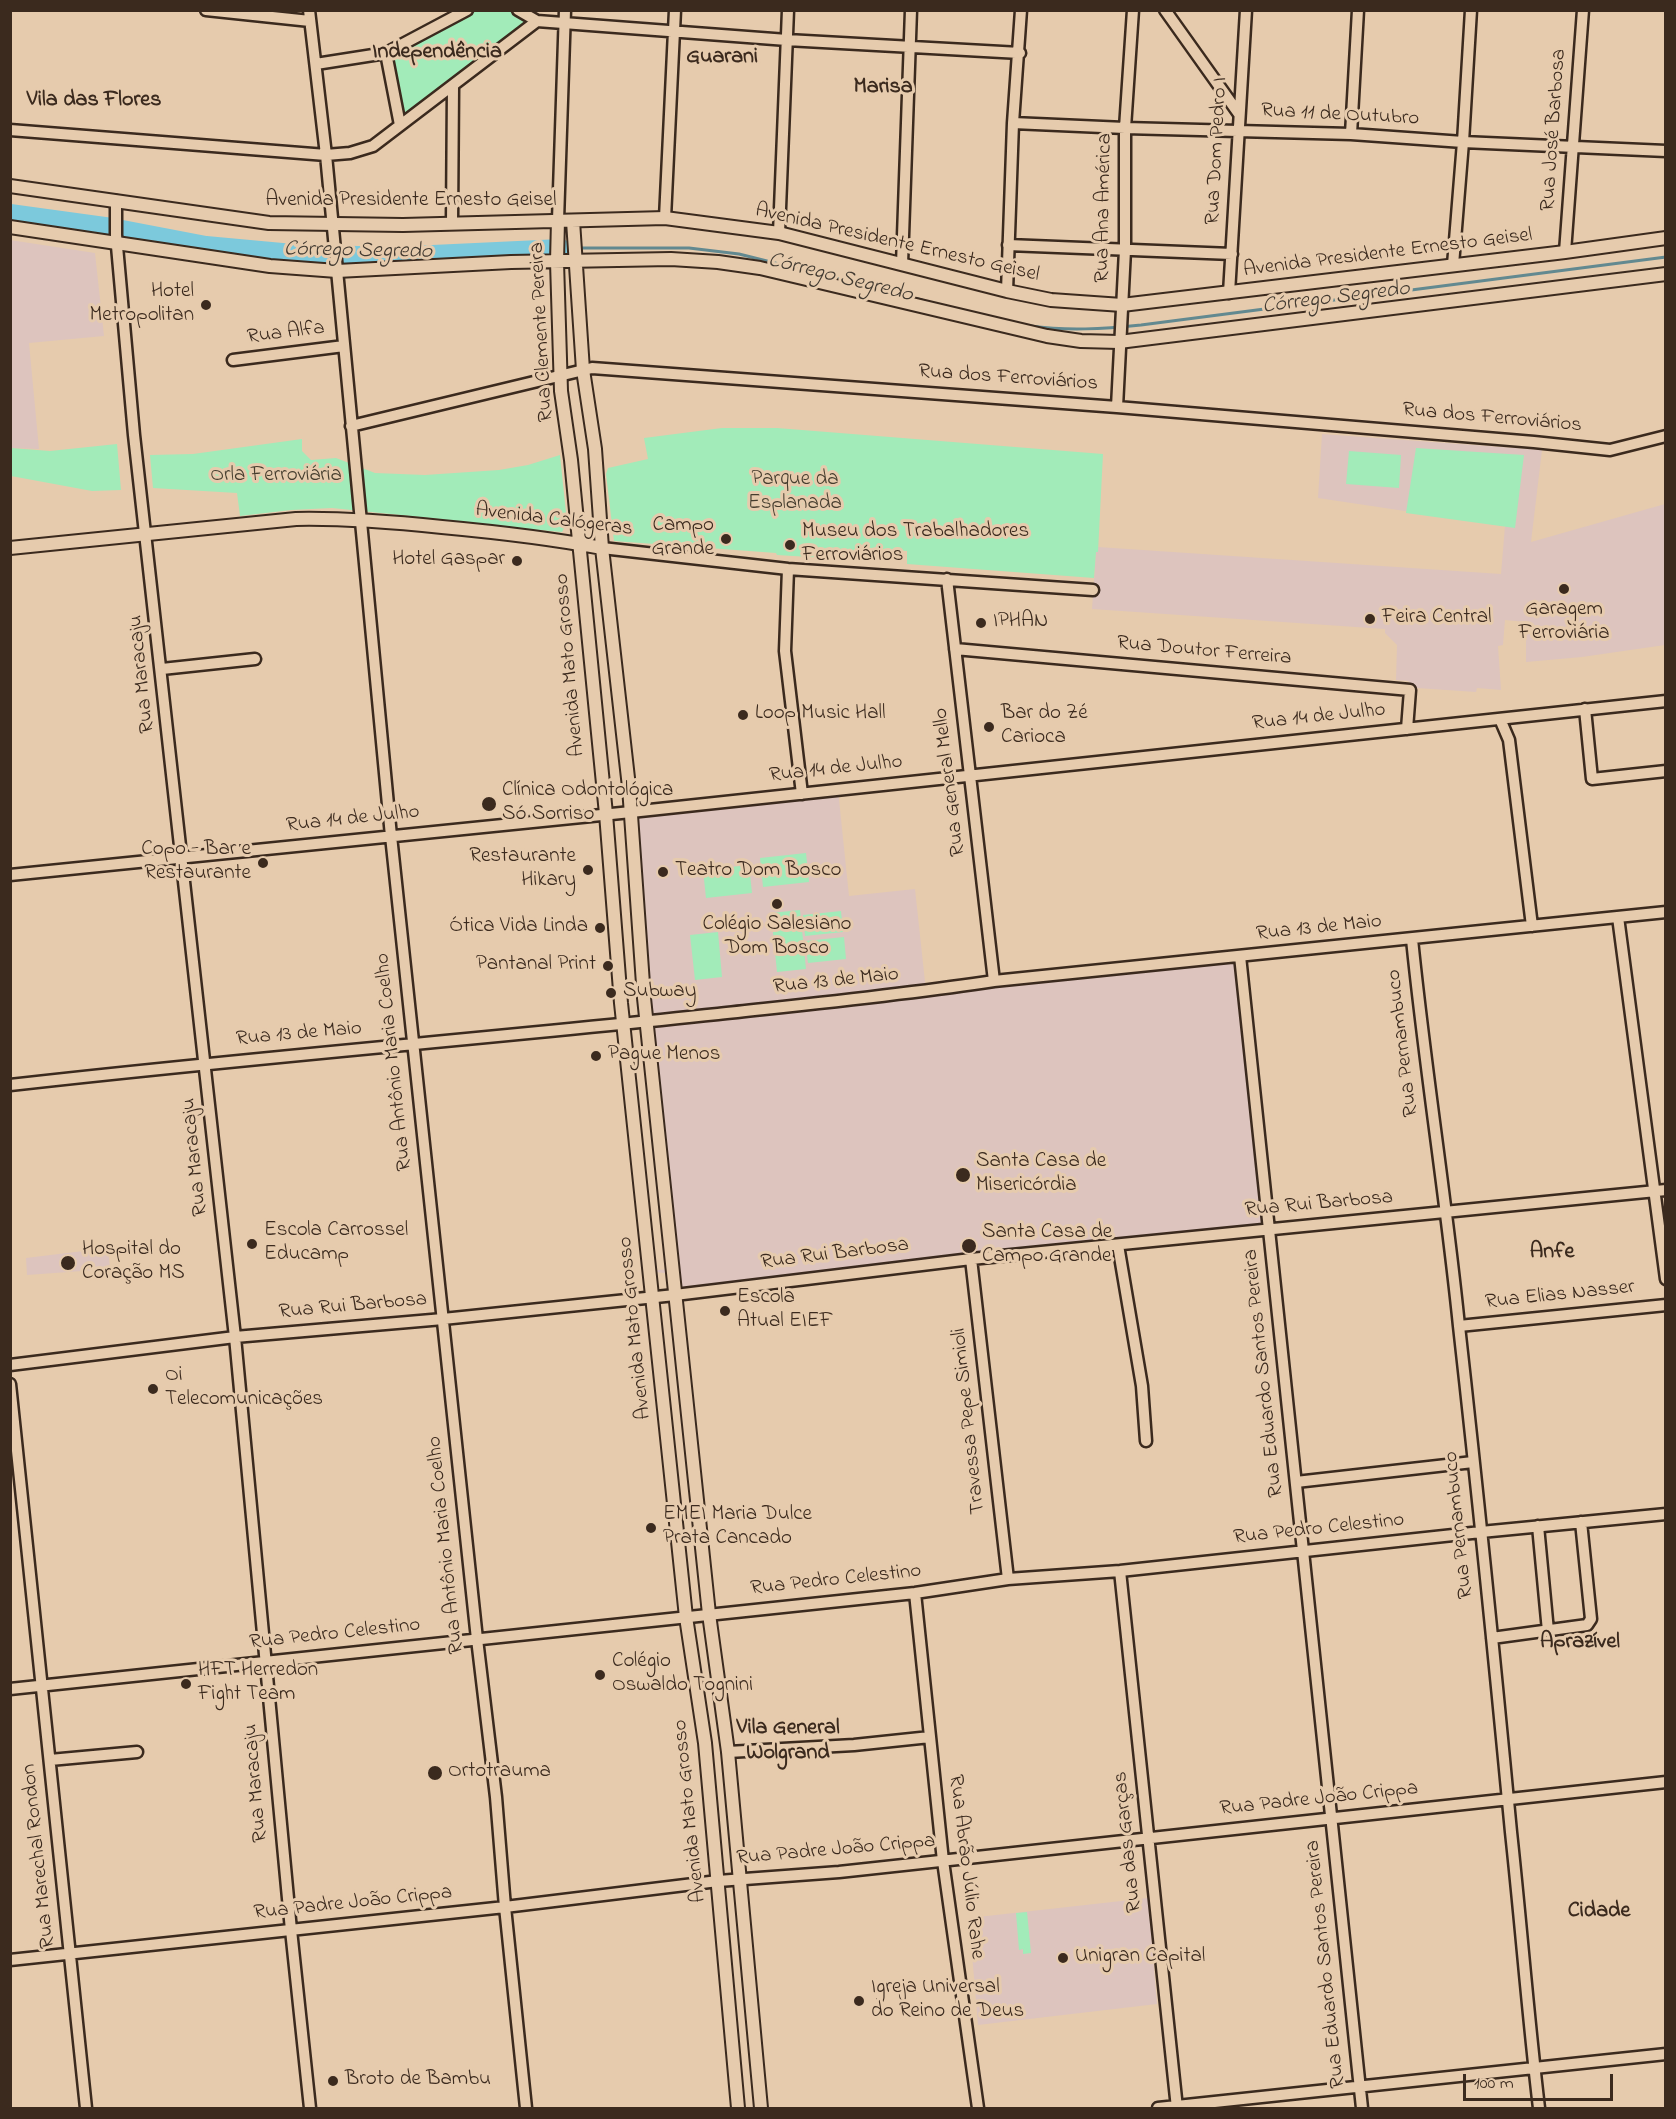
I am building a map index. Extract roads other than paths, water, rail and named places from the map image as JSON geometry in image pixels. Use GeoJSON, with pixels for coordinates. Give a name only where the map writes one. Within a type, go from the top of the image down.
{"type":"FeatureCollection","features":[{"type":"Feature","properties":{"kind":"main road","name":"Avenida Presidente Ernesto Geisel"},"geometry":{"type":"LineString","coordinates":[[10,186],[117,206],[333,230],[452,223],[573,225],[665,218],[779,233],[1006,291],[1050,300],[1122,306],[1665,238]]}},
{"type":"Feature","properties":{"kind":"main road","name":"Rua Clemente Pereira"},"geometry":{"type":"LineString","coordinates":[[558,225],[561,391],[579,544]]}},
{"type":"Feature","properties":{"kind":"main road","name":"Rua Clemente Pereira"},"geometry":{"type":"LineString","coordinates":[[573,225],[583,370],[595,449],[602,548]]}},
{"type":"Feature","properties":{"kind":"main road"},"geometry":{"type":"LineString","coordinates":[[10,227],[116,239],[270,266],[336,271],[671,259],[717,262],[760,268],[1047,336],[1081,341],[1119,342],[1665,274]]}},
{"type":"Feature","properties":{"kind":"main road","name":"Avenida Calógeras"},"geometry":{"type":"LineString","coordinates":[[10,548],[296,519],[360,519],[503,533],[602,548]]}},
{"type":"Feature","properties":{"kind":"main road","name":"Avenida Mato Grosso"},"geometry":{"type":"LineString","coordinates":[[579,544],[606,814],[623,1024],[686,1617],[705,1743],[738,2109]]}},
{"type":"Feature","properties":{"kind":"main road","name":"Avenida Mato Grosso"},"geometry":{"type":"LineString","coordinates":[[602,548],[631,812],[646,1022],[709,1614],[728,1752],[761,2109]]}},
{"type":"Feature","properties":{"kind":"main road"},"geometry":{"type":"LineString","coordinates":[[705,1743],[718,1752],[728,1752]]}},
{"type":"Feature","properties":{"kind":"street"},"geometry":{"type":"LineString","coordinates":[[206,10],[309,16]]}},
{"type":"Feature","properties":{"kind":"street"},"geometry":{"type":"LineString","coordinates":[[316,63],[386,53],[455,13],[467,10]]}},
{"type":"Feature","properties":{"kind":"street"},"geometry":{"type":"LineString","coordinates":[[518,10],[537,21],[787,40],[1020,53]]}},
{"type":"Feature","properties":{"kind":"street","name":"Rua Clemente Pereira"},"geometry":{"type":"LineString","coordinates":[[558,225],[565,10]]}},
{"type":"Feature","properties":{"kind":"street"},"geometry":{"type":"LineString","coordinates":[[665,218],[675,10]]}},
{"type":"Feature","properties":{"kind":"street"},"geometry":{"type":"LineString","coordinates":[[779,233],[788,10]]}},
{"type":"Feature","properties":{"kind":"street"},"geometry":{"type":"LineString","coordinates":[[902,264],[911,10]]}},
{"type":"Feature","properties":{"kind":"street"},"geometry":{"type":"LineString","coordinates":[[1006,291],[1013,123],[1020,53],[1021,10]]}},
{"type":"Feature","properties":{"kind":"street","name":"Rua Ana América"},"geometry":{"type":"LineString","coordinates":[[1117,407],[1125,250],[1125,128],[1133,10]]}},
{"type":"Feature","properties":{"kind":"street"},"geometry":{"type":"LineString","coordinates":[[1165,10],[1239,114]]}},
{"type":"Feature","properties":{"kind":"street","name":"Rua Dom Pedro I"},"geometry":{"type":"LineString","coordinates":[[1229,293],[1246,10]]}},
{"type":"Feature","properties":{"kind":"street"},"geometry":{"type":"LineString","coordinates":[[1351,134],[1358,10]]}},
{"type":"Feature","properties":{"kind":"street"},"geometry":{"type":"LineString","coordinates":[[1453,265],[1471,10]]}},
{"type":"Feature","properties":{"kind":"street","name":"Rua José Barbosa"},"geometry":{"type":"LineString","coordinates":[[1565,252],[1583,10]]}},
{"type":"Feature","properties":{"kind":"street","name":"Rua Antônio Maria Coelho"},"geometry":{"type":"LineString","coordinates":[[309,16],[326,155],[391,836],[496,1797],[526,2109]]}},
{"type":"Feature","properties":{"kind":"street"},"geometry":{"type":"LineString","coordinates":[[10,130],[326,155],[350,153],[373,146],[537,21]]}},
{"type":"Feature","properties":{"kind":"street"},"geometry":{"type":"LineString","coordinates":[[386,53],[400,125]]}},
{"type":"Feature","properties":{"kind":"street"},"geometry":{"type":"LineString","coordinates":[[452,223],[453,87]]}},
{"type":"Feature","properties":{"kind":"street","name":"Rua 11 de Outubro"},"geometry":{"type":"LineString","coordinates":[[1013,123],[1351,134],[1463,142],[1574,145],[1665,151]]}},
{"type":"Feature","properties":{"kind":"street","name":"Rua Maracaju"},"geometry":{"type":"LineString","coordinates":[[117,206],[116,239],[133,424],[235,1337],[310,2109]]}},
{"type":"Feature","properties":{"kind":"street"},"geometry":{"type":"LineString","coordinates":[[1008,245],[1232,254]]}},
{"type":"Feature","properties":{"kind":"street","name":"Rua Alfa"},"geometry":{"type":"LineString","coordinates":[[233,360],[344,346]]}},
{"type":"Feature","properties":{"kind":"street","name":"Rua dos Ferroviários"},"geometry":{"type":"LineString","coordinates":[[351,426],[592,368],[1117,407],[1610,450],[1665,436]]}},
{"type":"Feature","properties":{"kind":"street","name":"Avenida Calógeras"},"geometry":{"type":"LineString","coordinates":[[602,548],[788,569],[1093,590]]}},
{"type":"Feature","properties":{"kind":"street"},"geometry":{"type":"LineString","coordinates":[[788,569],[785,651],[802,794]]}},
{"type":"Feature","properties":{"kind":"street","name":"Rua General Mello"},"geometry":{"type":"LineString","coordinates":[[947,579],[994,981]]}},
{"type":"Feature","properties":{"kind":"street","name":"Rua Doutor Ferreira"},"geometry":{"type":"LineString","coordinates":[[955,649],[1410,690],[1407,729]]}},
{"type":"Feature","properties":{"kind":"street"},"geometry":{"type":"LineString","coordinates":[[162,669],[255,659]]}},
{"type":"Feature","properties":{"kind":"street","name":"Rua 14 de Julho"},"geometry":{"type":"LineString","coordinates":[[10,875],[631,812],[1665,701]]}},
{"type":"Feature","properties":{"kind":"street"},"geometry":{"type":"LineString","coordinates":[[1585,709],[1592,779],[1665,771]]}},
{"type":"Feature","properties":{"kind":"street"},"geometry":{"type":"LineString","coordinates":[[1500,719],[1509,740],[1532,926]]}},
{"type":"Feature","properties":{"kind":"street","name":"Rua 13 de Maio"},"geometry":{"type":"LineString","coordinates":[[10,1085],[205,1063],[646,1022],[926,992],[994,981],[1665,912]]}},
{"type":"Feature","properties":{"kind":"street"},"geometry":{"type":"LineString","coordinates":[[1618,917],[1660,1190],[1665,1279]]}},
{"type":"Feature","properties":{"kind":"street","name":"Rua Pernambuco"},"geometry":{"type":"LineString","coordinates":[[1412,939],[1424,1056],[1447,1213],[1460,1326],[1539,2109]]}},
{"type":"Feature","properties":{"kind":"street","name":"Rua Eduardo Santos Pereira"},"geometry":{"type":"LineString","coordinates":[[1240,956],[1362,2109]]}},
{"type":"Feature","properties":{"kind":"street","name":"Rua Rui Barbosa"},"geometry":{"type":"LineString","coordinates":[[10,1365],[235,1337],[443,1319],[971,1259],[1660,1190]]}},
{"type":"Feature","properties":{"kind":"street"},"geometry":{"type":"LineString","coordinates":[[1118,1245],[1142,1386],[1146,1441]]}},
{"type":"Feature","properties":{"kind":"street","name":"Travessa Pepe Simioli"},"geometry":{"type":"LineString","coordinates":[[971,1259],[1008,1579]]}},
{"type":"Feature","properties":{"kind":"street","name":"Rua Elias Nasser"},"geometry":{"type":"LineString","coordinates":[[1460,1326],[1665,1305]]}},
{"type":"Feature","properties":{"kind":"street","name":"Rua Marechal Rondon"},"geometry":{"type":"LineString","coordinates":[[10,1384],[86,2109]]}},
{"type":"Feature","properties":{"kind":"street"},"geometry":{"type":"LineString","coordinates":[[1296,1482],[1473,1462]]}},
{"type":"Feature","properties":{"kind":"street","name":"Rua Pedro Celestino"},"geometry":{"type":"LineString","coordinates":[[10,1689],[915,1593],[1008,1579],[1120,1571],[1665,1514]]}},
{"type":"Feature","properties":{"kind":"street"},"geometry":{"type":"LineString","coordinates":[[1492,1638],[1587,1625],[1591,1619],[1581,1522]]}},
{"type":"Feature","properties":{"kind":"street"},"geometry":{"type":"LineString","coordinates":[[1538,1526],[1548,1631]]}},
{"type":"Feature","properties":{"kind":"street","name":"Rua das Garças"},"geometry":{"type":"LineString","coordinates":[[1120,1571],[1177,2108]]}},
{"type":"Feature","properties":{"kind":"street","name":"Rua Abrão Júlio Rahe"},"geometry":{"type":"LineString","coordinates":[[915,1593],[943,1861],[978,2109]]}},
{"type":"Feature","properties":{"kind":"street"},"geometry":{"type":"LineString","coordinates":[[728,1752],[854,1745],[930,1737]]}},
{"type":"Feature","properties":{"kind":"street"},"geometry":{"type":"LineString","coordinates":[[50,1760],[137,1752]]}},
{"type":"Feature","properties":{"kind":"street","name":"Rua Padre João Crippa"},"geometry":{"type":"LineString","coordinates":[[10,1960],[505,1907],[718,1881],[741,1881],[943,1861],[1665,1782]]}},
{"type":"Feature","properties":{"kind":"street"},"geometry":{"type":"LineString","coordinates":[[1158,2109],[1665,2054]]}},
{"type":"Feature","properties":{"kind":"waterway","name":"Córrego Segredo"},"geometry":{"type":"LineString","coordinates":[[10,213],[112,227],[206,245],[293,253],[390,256],[561,248]]}},
{"type":"Feature","properties":{"kind":"waterway","name":"Córrego Segredo"},"geometry":{"type":"LineString","coordinates":[[577,248],[689,248],[739,254],[922,300]]}},
{"type":"Feature","properties":{"kind":"waterway","name":"Córrego Segredo"},"geometry":{"type":"LineString","coordinates":[[1030,326],[1086,329],[1141,325],[1666,257]]}},
{"type":"Feature","properties":{"kind":"place","name":"Hotel Metropolitan"},"geometry":{"type":"Point","coordinates":[206,305]}},
{"type":"Feature","properties":{"kind":"place","name":"Campo Grande"},"geometry":{"type":"Point","coordinates":[726,539]}},
{"type":"Feature","properties":{"kind":"place","name":"Museu dos Trabalhadores Ferroviários"},"geometry":{"type":"Point","coordinates":[790,545]}},
{"type":"Feature","properties":{"kind":"place","name":"Hotel Gaspar"},"geometry":{"type":"Point","coordinates":[517,561]}},
{"type":"Feature","properties":{"kind":"place","name":"Garagem Ferroviária"},"geometry":{"type":"Point","coordinates":[1564,589]}},
{"type":"Feature","properties":{"kind":"place","name":"Feira Central"},"geometry":{"type":"Point","coordinates":[1370,619]}},
{"type":"Feature","properties":{"kind":"place","name":"IPHAN"},"geometry":{"type":"Point","coordinates":[981,623]}},
{"type":"Feature","properties":{"kind":"place","name":"Loop Music Hall"},"geometry":{"type":"Point","coordinates":[743,715]}},
{"type":"Feature","properties":{"kind":"place","name":"Bar do Zé Carioca"},"geometry":{"type":"Point","coordinates":[989,727]}},
{"type":"Feature","properties":{"kind":"place","name":"Clínica Odontológica Só Sorriso"},"geometry":{"type":"Point","coordinates":[489,804]}},
{"type":"Feature","properties":{"kind":"place","name":"Copo - Bar e Restaurante"},"geometry":{"type":"Point","coordinates":[263,863]}},
{"type":"Feature","properties":{"kind":"place","name":"Restaurante Hikary"},"geometry":{"type":"Point","coordinates":[588,870]}},
{"type":"Feature","properties":{"kind":"place","name":"Teatro Dom Bosco"},"geometry":{"type":"Point","coordinates":[663,872]}},
{"type":"Feature","properties":{"kind":"place","name":"Colégio Salesiano Dom Bosco"},"geometry":{"type":"Point","coordinates":[777,904]}},
{"type":"Feature","properties":{"kind":"place","name":"Ótica Vida Linda"},"geometry":{"type":"Point","coordinates":[600,928]}},
{"type":"Feature","properties":{"kind":"place","name":"Pantanal Print"},"geometry":{"type":"Point","coordinates":[608,966]}},
{"type":"Feature","properties":{"kind":"place","name":"Subway"},"geometry":{"type":"Point","coordinates":[611,993]}},
{"type":"Feature","properties":{"kind":"place","name":"Pague Menos"},"geometry":{"type":"Point","coordinates":[596,1056]}},
{"type":"Feature","properties":{"kind":"place","name":"Santa Casa de Misericórdia"},"geometry":{"type":"Point","coordinates":[963,1175]}},
{"type":"Feature","properties":{"kind":"place","name":"Escola Carrossel Educamp"},"geometry":{"type":"Point","coordinates":[252,1244]}},
{"type":"Feature","properties":{"kind":"place","name":"Santa Casa de Campo Grande"},"geometry":{"type":"Point","coordinates":[969,1246]}},
{"type":"Feature","properties":{"kind":"place","name":"Hospital do Coração MS"},"geometry":{"type":"Point","coordinates":[68,1263]}},
{"type":"Feature","properties":{"kind":"place","name":"Escola Atual EIEF"},"geometry":{"type":"Point","coordinates":[725,1311]}},
{"type":"Feature","properties":{"kind":"place","name":"Oi Telecomunicações"},"geometry":{"type":"Point","coordinates":[153,1389]}},
{"type":"Feature","properties":{"kind":"place","name":"EMEI Maria Dulce Prata Cancado"},"geometry":{"type":"Point","coordinates":[651,1528]}},
{"type":"Feature","properties":{"kind":"place","name":"Colégio Oswaldo Tognini"},"geometry":{"type":"Point","coordinates":[600,1675]}},
{"type":"Feature","properties":{"kind":"place","name":"HFT Herredon Fight Team"},"geometry":{"type":"Point","coordinates":[186,1684]}},
{"type":"Feature","properties":{"kind":"place","name":"Ortotrauma"},"geometry":{"type":"Point","coordinates":[435,1773]}},
{"type":"Feature","properties":{"kind":"place","name":"Unigran Capital"},"geometry":{"type":"Point","coordinates":[1063,1958]}},
{"type":"Feature","properties":{"kind":"place","name":"Igreja Universal do Reino de Deus"},"geometry":{"type":"Point","coordinates":[859,2001]}},
{"type":"Feature","properties":{"kind":"place","name":"Broto de Bambu"},"geometry":{"type":"Point","coordinates":[333,2081]}},
{"type":"Feature","properties":{"kind":"district","name":"Independência"},"geometry":{"type":"Point","coordinates":[437,53]}},
{"type":"Feature","properties":{"kind":"district","name":"Guarani"},"geometry":{"type":"Point","coordinates":[722,58]}},
{"type":"Feature","properties":{"kind":"district","name":"Marisa"},"geometry":{"type":"Point","coordinates":[883,88]}},
{"type":"Feature","properties":{"kind":"district","name":"Vila das Flores"},"geometry":{"type":"Point","coordinates":[94,101]}},
{"type":"Feature","properties":{"kind":"district","name":"Anfe"},"geometry":{"type":"Point","coordinates":[1552,1253]}},
{"type":"Feature","properties":{"kind":"district","name":"Aprazível"},"geometry":{"type":"Point","coordinates":[1580,1643]}},
{"type":"Feature","properties":{"kind":"district","name":"Vila General Wolgrand"},"geometry":{"type":"Point","coordinates":[788,1742]}},
{"type":"Feature","properties":{"kind":"district","name":"Cidade"},"geometry":{"type":"Point","coordinates":[1599,1912]}},
{"type":"Feature","properties":{"kind":"park label","name":"Orla Ferroviária"},"geometry":{"type":"Point","coordinates":[276,477]}},
{"type":"Feature","properties":{"kind":"park label","name":"Parque da Esplanada"},"geometry":{"type":"Point","coordinates":[795,493]}}]}
